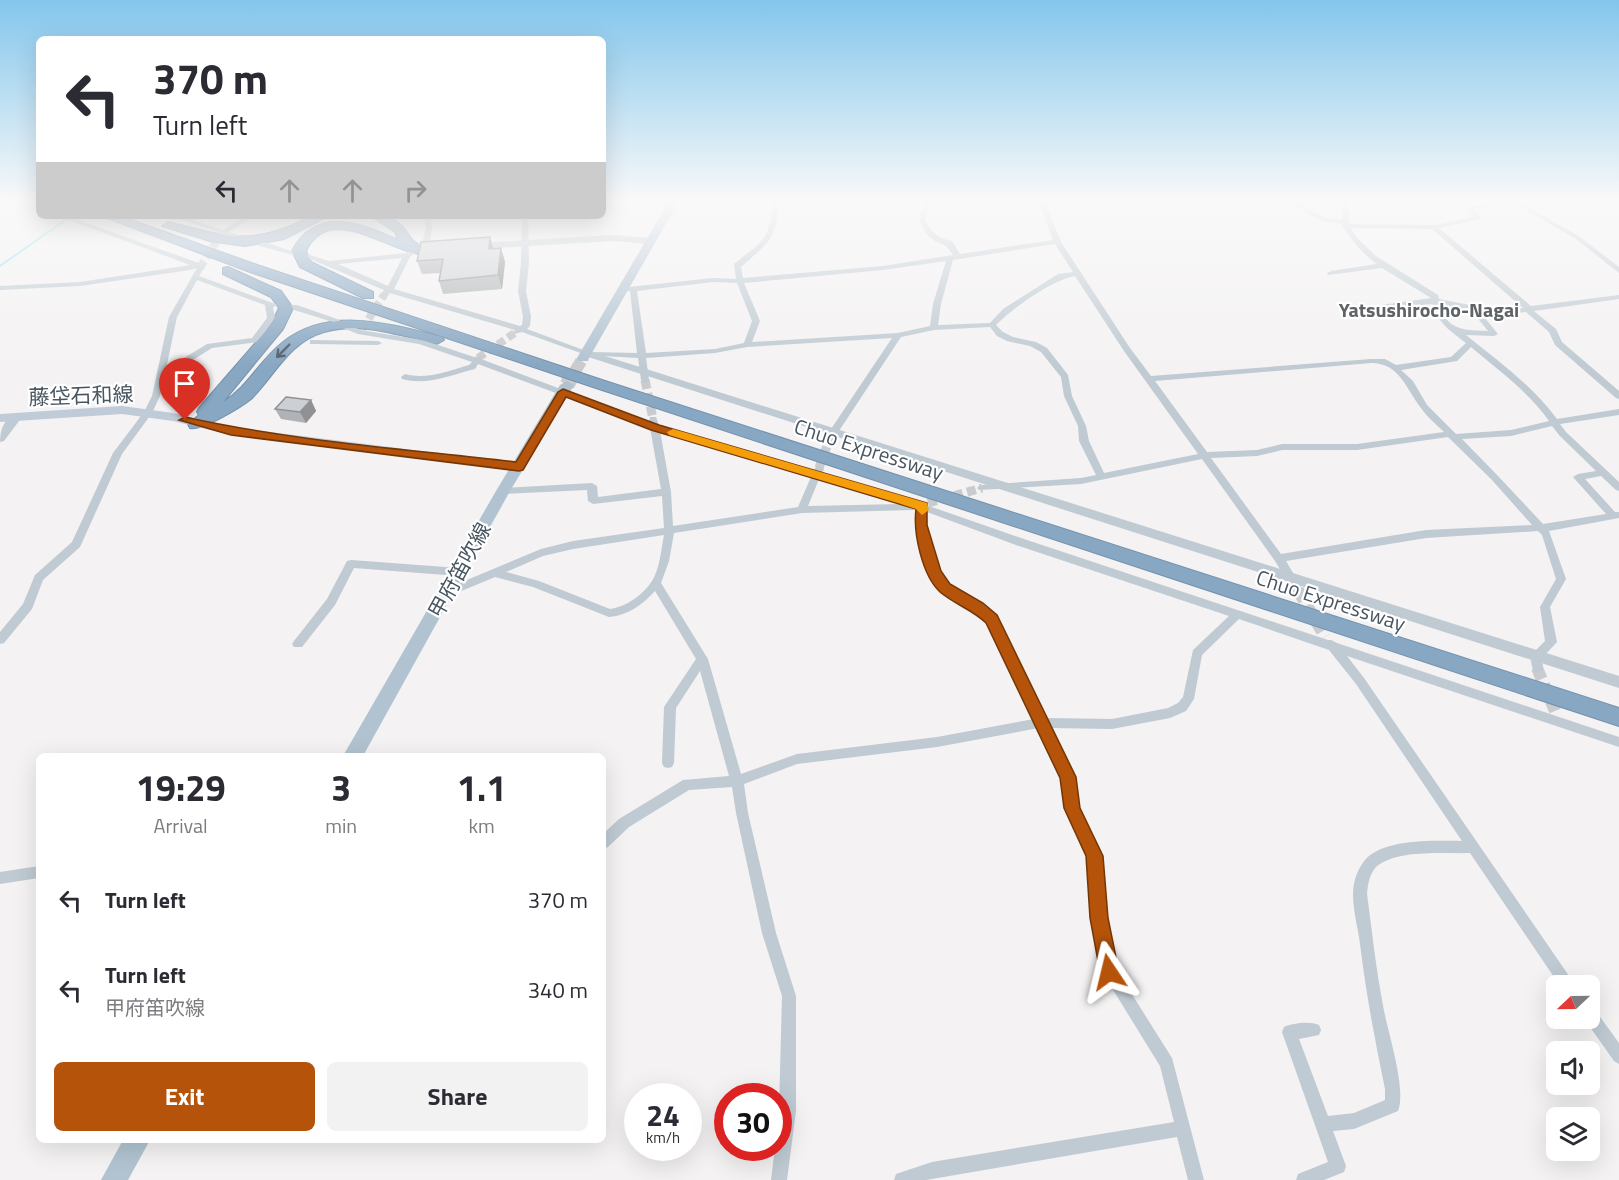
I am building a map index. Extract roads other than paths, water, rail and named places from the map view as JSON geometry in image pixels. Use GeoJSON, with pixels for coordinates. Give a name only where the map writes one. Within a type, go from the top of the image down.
{"type":"FeatureCollection","features":[{"type":"Feature","properties":{"kind":"highway"},"geometry":{"type":"LineString","coordinates":[[196,424],[278,326],[285,314],[285,303],[276,294],[197,256]]}},
{"type":"Feature","properties":{"kind":"highway","name":"Chuo Expressway"},"geometry":{"type":"LineString","coordinates":[[220,256],[599,384],[1619,717]]}},
{"type":"Feature","properties":{"kind":"highway","name":"Chuo Expressway"},"geometry":{"type":"LineString","coordinates":[[240,256],[515,335],[1619,705]]}},
{"type":"Feature","properties":{"kind":"highway"},"geometry":{"type":"LineString","coordinates":[[301,256],[305,264],[356,290],[515,335]]}},
{"type":"Feature","properties":{"kind":"highway"},"geometry":{"type":"LineString","coordinates":[[196,424],[244,396],[279,354],[297,338],[320,328],[348,322],[442,341],[599,384]]}},
{"type":"Feature","properties":{"kind":"main road"},"geometry":{"type":"LineString","coordinates":[[587,355],[628,290],[643,256]]}},
{"type":"Feature","properties":{"kind":"main road","name":"甲府笛吹線"},"geometry":{"type":"LineString","coordinates":[[355,753],[459,572],[503,490],[565,388]]}},
{"type":"Feature","properties":{"kind":"main road","name":"藤垈石和線"},"geometry":{"type":"LineString","coordinates":[[0,418],[103,411],[148,413],[196,424],[287,439],[519,467]]}},
{"type":"Feature","properties":{"kind":"main road"},"geometry":{"type":"LineString","coordinates":[[114,1180],[134,1143]]}},
{"type":"Feature","properties":{"kind":"street"},"geometry":{"type":"LineString","coordinates":[[172,256],[198,266]]}},
{"type":"Feature","properties":{"kind":"street"},"geometry":{"type":"LineString","coordinates":[[307,256],[329,262],[387,292],[515,335],[587,355],[644,376],[1289,578],[1536,662],[1619,682]]}},
{"type":"Feature","properties":{"kind":"street"},"geometry":{"type":"LineString","coordinates":[[329,262],[382,256]]}},
{"type":"Feature","properties":{"kind":"street"},"geometry":{"type":"LineString","coordinates":[[387,292],[397,280],[403,262],[412,256]]}},
{"type":"Feature","properties":{"kind":"street"},"geometry":{"type":"LineString","coordinates":[[515,335],[526,326],[527,317],[522,291],[525,256]]}},
{"type":"Feature","properties":{"kind":"street"},"geometry":{"type":"LineString","coordinates":[[747,345],[756,321],[740,281],[737,266],[749,256]]}},
{"type":"Feature","properties":{"kind":"street"},"geometry":{"type":"LineString","coordinates":[[644,376],[628,290],[713,280],[740,281],[959,256]]}},
{"type":"Feature","properties":{"kind":"street"},"geometry":{"type":"LineString","coordinates":[[1066,256],[1127,350],[1206,455],[1279,558],[1298,590]]}},
{"type":"Feature","properties":{"kind":"street"},"geometry":{"type":"LineString","coordinates":[[1374,256],[1437,301],[1438,312],[1444,321],[1516,380],[1555,422],[1563,434],[1619,488]]}},
{"type":"Feature","properties":{"kind":"street"},"geometry":{"type":"LineString","coordinates":[[1468,256],[1553,331],[1558,342],[1619,396]]}},
{"type":"Feature","properties":{"kind":"street"},"geometry":{"type":"LineString","coordinates":[[1600,256],[1619,271]]}},
{"type":"Feature","properties":{"kind":"street"},"geometry":{"type":"LineString","coordinates":[[934,328],[937,304],[953,257]]}},
{"type":"Feature","properties":{"kind":"street"},"geometry":{"type":"LineString","coordinates":[[1331,273],[1386,265]]}},
{"type":"Feature","properties":{"kind":"street"},"geometry":{"type":"LineString","coordinates":[[0,640],[28,606],[39,578],[76,544],[118,453],[148,413],[156,396],[161,376],[172,317],[195,277],[198,266]]}},
{"type":"Feature","properties":{"kind":"street"},"geometry":{"type":"LineString","coordinates":[[0,288],[80,284],[198,266]]}},
{"type":"Feature","properties":{"kind":"street"},"geometry":{"type":"LineString","coordinates":[[992,325],[995,319],[1060,276],[1077,273]]}},
{"type":"Feature","properties":{"kind":"street"},"geometry":{"type":"LineString","coordinates":[[161,376],[210,346],[255,340],[271,318],[273,305],[195,277]]}},
{"type":"Feature","properties":{"kind":"street"},"geometry":{"type":"LineString","coordinates":[[1381,307],[1437,301],[1500,313],[1619,297]]}},
{"type":"Feature","properties":{"kind":"street"},"geometry":{"type":"LineString","coordinates":[[294,307],[336,320]]}},
{"type":"Feature","properties":{"kind":"street"},"geometry":{"type":"LineString","coordinates":[[1457,332],[1494,334],[1475,310]]}},
{"type":"Feature","properties":{"kind":"street"},"geometry":{"type":"LineString","coordinates":[[587,355],[641,356],[715,351],[747,345],[898,335],[934,328],[992,325]]}},
{"type":"Feature","properties":{"kind":"street"},"geometry":{"type":"LineString","coordinates":[[992,325],[1000,334],[1044,350],[1065,377],[1070,403],[1078,414],[1084,441],[1101,476]]}},
{"type":"Feature","properties":{"kind":"street"},"geometry":{"type":"LineString","coordinates":[[346,326],[420,342],[477,359],[565,388],[654,423],[819,471],[925,505],[1023,543],[1557,716],[1619,742]]}},
{"type":"Feature","properties":{"kind":"street"},"geometry":{"type":"LineString","coordinates":[[337,342],[360,330]]}},
{"type":"Feature","properties":{"kind":"street"},"geometry":{"type":"LineString","coordinates":[[831,435],[898,335]]}},
{"type":"Feature","properties":{"kind":"street"},"geometry":{"type":"LineString","coordinates":[[313,342],[324,344],[378,343]]}},
{"type":"Feature","properties":{"kind":"street"},"geometry":{"type":"LineString","coordinates":[[1395,368],[1454,359],[1470,343]]}},
{"type":"Feature","properties":{"kind":"street"},"geometry":{"type":"LineString","coordinates":[[405,377],[411,380],[472,367],[477,359]]}},
{"type":"Feature","properties":{"kind":"street"},"geometry":{"type":"LineString","coordinates":[[1151,379],[1371,361],[1382,361],[1395,368],[1410,383],[1424,407],[1495,478],[1540,528],[1552,546],[1561,579],[1545,607],[1551,642],[1536,662]]}},
{"type":"Feature","properties":{"kind":"street"},"geometry":{"type":"LineString","coordinates":[[982,488],[1081,481],[1206,455],[1257,453],[1282,447],[1358,447],[1451,435],[1511,433],[1555,422],[1619,412]]}},
{"type":"Feature","properties":{"kind":"street"},"geometry":{"type":"LineString","coordinates":[[0,438],[16,417]]}},
{"type":"Feature","properties":{"kind":"street"},"geometry":{"type":"LineString","coordinates":[[494,573],[535,584],[609,614],[620,613],[633,607],[656,583],[664,561],[669,532],[666,492],[660,473],[654,423]]}},
{"type":"Feature","properties":{"kind":"street"},"geometry":{"type":"LineString","coordinates":[[802,510],[819,471]]}},
{"type":"Feature","properties":{"kind":"street"},"geometry":{"type":"LineString","coordinates":[[1603,473],[1578,477],[1616,515]]}},
{"type":"Feature","properties":{"kind":"street"},"geometry":{"type":"LineString","coordinates":[[503,490],[592,486],[593,501],[666,492]]}},
{"type":"Feature","properties":{"kind":"street"},"geometry":{"type":"LineString","coordinates":[[447,593],[541,553],[573,545],[802,510],[925,505]]}},
{"type":"Feature","properties":{"kind":"street"},"geometry":{"type":"LineString","coordinates":[[925,505],[920,525],[934,572],[945,588],[978,606],[992,619],[1040,723],[1068,777],[1072,808],[1095,856],[1099,918],[1109,972],[1167,1063],[1196,1180]]}},
{"type":"Feature","properties":{"kind":"street"},"geometry":{"type":"LineString","coordinates":[[1279,558],[1426,534],[1540,528],[1616,515]]}},
{"type":"Feature","properties":{"kind":"street"},"geometry":{"type":"LineString","coordinates":[[298,644],[331,602],[351,564],[459,572]]}},
{"type":"Feature","properties":{"kind":"street"},"geometry":{"type":"LineString","coordinates":[[656,583],[702,659],[737,781],[757,886],[789,996],[788,1111],[779,1180]]}},
{"type":"Feature","properties":{"kind":"street"},"geometry":{"type":"LineString","coordinates":[[606,840],[624,823],[687,784],[737,781],[796,759],[937,742],[1040,723],[1112,724],[1176,710],[1188,699],[1197,653],[1238,614]]}},
{"type":"Feature","properties":{"kind":"street"},"geometry":{"type":"LineString","coordinates":[[1328,641],[1359,681],[1561,975]]}},
{"type":"Feature","properties":{"kind":"street"},"geometry":{"type":"LineString","coordinates":[[668,763],[670,707],[702,659]]}},
{"type":"Feature","properties":{"kind":"street"},"geometry":{"type":"LineString","coordinates":[[1325,1124],[1354,1120],[1392,1105],[1393,1089],[1375,1004],[1360,894],[1360,881],[1366,866],[1388,851],[1472,847]]}},
{"type":"Feature","properties":{"kind":"street"},"geometry":{"type":"LineString","coordinates":[[0,878],[36,872]]}},
{"type":"Feature","properties":{"kind":"street"},"geometry":{"type":"LineString","coordinates":[[1304,1180],[1338,1166],[1325,1124],[1289,1032],[1314,1029]]}},
{"type":"Feature","properties":{"kind":"street"},"geometry":{"type":"LineString","coordinates":[[1600,1029],[1619,1056]]}},
{"type":"Feature","properties":{"kind":"street"},"geometry":{"type":"LineString","coordinates":[[902,1180],[932,1170],[1183,1128]]}},
{"type":"Feature","properties":{"kind":"waterway"},"geometry":{"type":"LineString","coordinates":[[0,266],[14,256]]}},
{"type":"Feature","properties":{"kind":"tunnel"},"geometry":{"type":"LineString","coordinates":[[200,268],[207,256]]}},
{"type":"Feature","properties":{"kind":"tunnel"},"geometry":{"type":"LineString","coordinates":[[362,329],[384,295]]}},
{"type":"Feature","properties":{"kind":"tunnel"},"geometry":{"type":"LineString","coordinates":[[478,358],[516,332]]}},
{"type":"Feature","properties":{"kind":"tunnel"},"geometry":{"type":"LineString","coordinates":[[575,371],[583,358]]}},
{"type":"Feature","properties":{"kind":"tunnel"},"geometry":{"type":"LineString","coordinates":[[567,385],[576,369]]}},
{"type":"Feature","properties":{"kind":"tunnel"},"geometry":{"type":"LineString","coordinates":[[645,380],[653,419]]}},
{"type":"Feature","properties":{"kind":"tunnel"},"geometry":{"type":"LineString","coordinates":[[819,468],[830,438]]}},
{"type":"Feature","properties":{"kind":"tunnel"},"geometry":{"type":"LineString","coordinates":[[928,503],[982,488]]}},
{"type":"Feature","properties":{"kind":"tunnel"},"geometry":{"type":"LineString","coordinates":[[1298,590],[1325,637]]}},
{"type":"Feature","properties":{"kind":"tunnel"},"geometry":{"type":"LineString","coordinates":[[1537,668],[1555,711]]}},
{"type":"Feature","properties":{"kind":"district","name":"Yatsushirocho-Nagai"},"geometry":{"type":"Point","coordinates":[1429,309]}}]}
